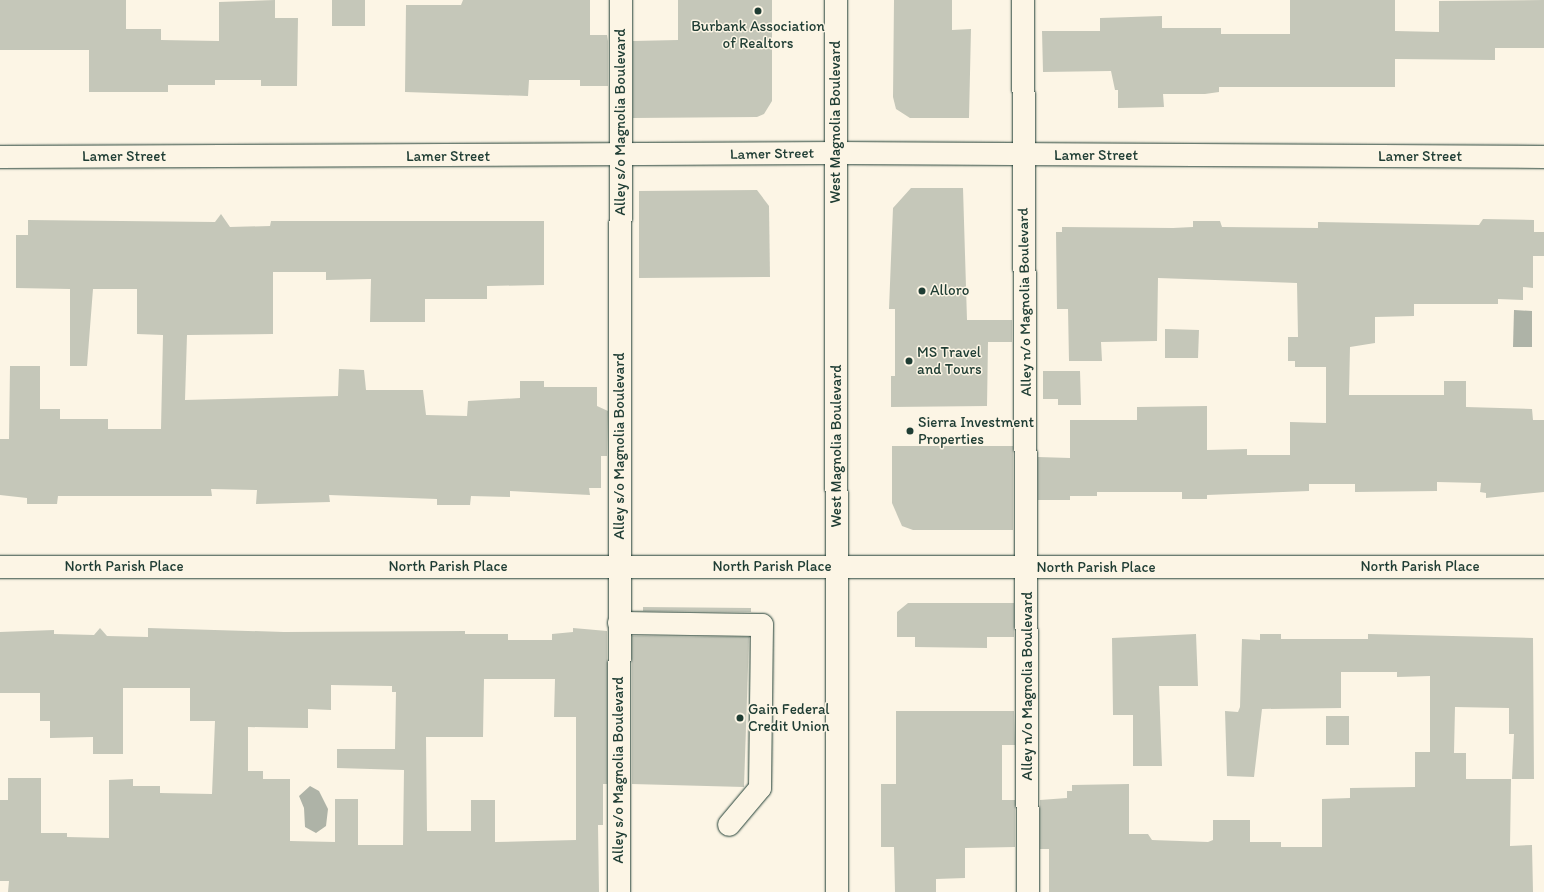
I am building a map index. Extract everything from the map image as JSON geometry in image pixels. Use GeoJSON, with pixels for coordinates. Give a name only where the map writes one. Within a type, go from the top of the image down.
{"type":"FeatureCollection","features":[{"type":"Feature","properties":{"kind":"street","name":"Alley s/o Magnolia Boulevard"},"geometry":{"type":"LineString","coordinates":[[619,892],[618,623],[620,567],[621,0]]}},
{"type":"Feature","properties":{"kind":"street","name":"West Magnolia Boulevard"},"geometry":{"type":"LineString","coordinates":[[836,0],[837,892]]}},
{"type":"Feature","properties":{"kind":"street","name":"Alley n/o Magnolia Boulevard"},"geometry":{"type":"LineString","coordinates":[[1023,0],[1023,156],[1028,568],[1028,892]]}},
{"type":"Feature","properties":{"kind":"street","name":"Lamer Street"},"geometry":{"type":"LineString","coordinates":[[0,157],[621,156],[836,153],[1023,156],[1544,157]]}},
{"type":"Feature","properties":{"kind":"street","name":"North Parish Place"},"geometry":{"type":"LineString","coordinates":[[0,568],[1544,567]]}},
{"type":"Feature","properties":{"kind":"street"},"geometry":{"type":"LineString","coordinates":[[618,623],[762,625],[760,788],[729,826]]}},
{"type":"Feature","properties":{"kind":"shaded area"},"geometry":{"type":"Polygon","coordinates":[[[1514,310],[1532,311],[1532,347],[1513,347],[1514,310]]]}},
{"type":"Feature","properties":{"kind":"shaded area"},"geometry":{"type":"Polygon","coordinates":[[[310,786],[319,791],[328,809],[326,826],[316,833],[305,827],[304,808],[299,796],[310,786]]]}},
{"type":"Feature","properties":{"kind":"building"},"geometry":{"type":"Polygon","coordinates":[[[0,0],[126,0],[126,29],[161,29],[161,40],[219,41],[219,2],[275,0],[275,18],[298,18],[297,86],[261,86],[261,80],[215,80],[215,85],[168,85],[168,92],[89,92],[89,50],[0,50],[0,0]]]}},
{"type":"Feature","properties":{"kind":"building"},"geometry":{"type":"Polygon","coordinates":[[[332,0],[365,0],[365,26],[332,26],[332,0]]]}},
{"type":"Feature","properties":{"kind":"building"},"geometry":{"type":"Polygon","coordinates":[[[463,0],[590,0],[590,35],[607,35],[608,86],[580,86],[580,80],[529,80],[528,96],[405,92],[406,5],[461,5],[463,0]]]}},
{"type":"Feature","properties":{"kind":"building"},"geometry":{"type":"Polygon","coordinates":[[[678,0],[772,0],[772,101],[764,114],[757,117],[633,118],[633,41],[678,40],[678,0]]]}},
{"type":"Feature","properties":{"kind":"building"},"geometry":{"type":"Polygon","coordinates":[[[894,0],[952,0],[952,30],[971,29],[969,118],[910,118],[896,109],[893,97],[894,0]]]}},
{"type":"Feature","properties":{"kind":"building"},"geometry":{"type":"Polygon","coordinates":[[[1290,0],[1395,0],[1395,31],[1439,32],[1439,1],[1544,0],[1544,48],[1495,48],[1495,60],[1395,59],[1395,87],[1219,87],[1219,92],[1205,94],[1163,94],[1164,107],[1118,108],[1118,90],[1115,90],[1111,71],[1043,72],[1042,31],[1100,31],[1100,18],[1162,16],[1162,28],[1221,28],[1221,34],[1290,34],[1290,0]]]}},
{"type":"Feature","properties":{"kind":"building"},"geometry":{"type":"Polygon","coordinates":[[[911,188],[963,188],[967,320],[1012,320],[1012,342],[988,342],[987,406],[891,407],[891,376],[895,376],[895,309],[889,309],[893,208],[911,188]]]}},
{"type":"Feature","properties":{"kind":"building"},"geometry":{"type":"Polygon","coordinates":[[[757,190],[769,206],[770,277],[639,278],[639,191],[757,190]]]}},
{"type":"Feature","properties":{"kind":"building"},"geometry":{"type":"Polygon","coordinates":[[[221,214],[230,227],[270,226],[271,221],[544,221],[544,285],[487,286],[487,299],[425,299],[425,322],[370,322],[371,279],[326,280],[326,272],[273,272],[273,334],[187,335],[185,400],[338,396],[339,369],[364,370],[366,390],[423,390],[426,415],[467,416],[468,401],[520,398],[520,381],[544,381],[544,387],[597,387],[597,406],[608,411],[607,456],[601,456],[601,488],[589,488],[590,495],[510,491],[510,497],[471,496],[470,505],[437,505],[437,499],[329,495],[330,502],[256,504],[257,490],[211,489],[212,496],[58,496],[57,504],[27,504],[27,498],[0,495],[0,439],[9,439],[10,366],[40,366],[40,409],[60,409],[60,419],[108,419],[108,429],[161,429],[163,335],[137,334],[137,289],[93,289],[87,366],[70,366],[70,289],[16,288],[16,235],[28,235],[28,220],[215,222],[221,214]]]}},
{"type":"Feature","properties":{"kind":"building"},"geometry":{"type":"Polygon","coordinates":[[[1483,219],[1534,220],[1534,232],[1544,232],[1544,256],[1533,256],[1533,288],[1523,287],[1523,300],[1498,299],[1498,304],[1414,304],[1414,316],[1375,317],[1375,343],[1350,347],[1349,395],[1444,395],[1444,381],[1466,381],[1466,407],[1532,409],[1533,420],[1544,420],[1544,492],[1486,498],[1486,493],[1480,492],[1481,483],[1437,482],[1437,491],[1355,492],[1355,484],[1309,484],[1309,491],[1207,495],[1207,499],[1182,499],[1182,492],[1097,492],[1097,496],[1070,496],[1070,500],[1038,500],[1038,457],[1070,458],[1070,420],[1137,420],[1137,407],[1207,406],[1207,450],[1247,449],[1247,455],[1290,455],[1290,422],[1326,423],[1326,367],[1295,367],[1295,361],[1288,361],[1288,337],[1298,337],[1297,283],[1158,278],[1157,341],[1101,342],[1102,361],[1069,361],[1068,309],[1057,309],[1056,232],[1062,232],[1062,227],[1173,228],[1193,227],[1193,221],[1220,221],[1222,227],[1318,228],[1318,222],[1479,225],[1483,219]]]}},
{"type":"Feature","properties":{"kind":"building"},"geometry":{"type":"Polygon","coordinates":[[[1165,329],[1199,330],[1198,358],[1165,358],[1165,329]]]}},
{"type":"Feature","properties":{"kind":"building"},"geometry":{"type":"Polygon","coordinates":[[[1043,371],[1080,371],[1081,405],[1058,405],[1058,399],[1043,399],[1043,371]]]}},
{"type":"Feature","properties":{"kind":"building"},"geometry":{"type":"Polygon","coordinates":[[[892,446],[1013,446],[1013,530],[913,530],[902,526],[892,503],[892,446]]]}},
{"type":"Feature","properties":{"kind":"building"},"geometry":{"type":"Polygon","coordinates":[[[908,603],[1014,603],[1014,637],[987,637],[987,648],[915,647],[915,637],[897,637],[897,612],[908,603]]]}},
{"type":"Feature","properties":{"kind":"building"},"geometry":{"type":"Polygon","coordinates":[[[643,607],[751,608],[751,612],[643,611],[643,607]]]}},
{"type":"Feature","properties":{"kind":"building"},"geometry":{"type":"Polygon","coordinates":[[[100,628],[107,636],[148,637],[148,628],[284,632],[465,631],[465,634],[508,634],[508,640],[552,640],[552,634],[573,632],[573,628],[607,631],[607,784],[603,784],[603,825],[598,825],[599,892],[8,892],[9,881],[0,881],[0,800],[8,800],[8,778],[41,778],[41,833],[67,833],[67,837],[109,838],[109,780],[133,779],[133,786],[160,786],[160,793],[212,794],[215,721],[190,721],[190,688],[123,688],[123,754],[93,754],[93,737],[50,738],[50,721],[40,721],[40,693],[0,693],[0,632],[54,630],[54,634],[94,635],[100,628]],[[484,679],[483,737],[426,737],[427,831],[471,831],[471,800],[495,800],[495,842],[576,840],[576,717],[554,717],[555,679],[484,679]],[[331,685],[331,710],[308,709],[308,728],[248,727],[248,771],[263,771],[263,779],[290,779],[290,841],[335,842],[335,799],[358,799],[358,845],[403,845],[404,770],[337,768],[337,749],[395,749],[396,692],[392,692],[392,686],[331,685]]]}},
{"type":"Feature","properties":{"kind":"building"},"geometry":{"type":"Polygon","coordinates":[[[1196,634],[1198,686],[1159,686],[1162,766],[1133,766],[1133,715],[1113,715],[1112,638],[1196,634]]]}},
{"type":"Feature","properties":{"kind":"building"},"geometry":{"type":"Polygon","coordinates":[[[1260,634],[1281,634],[1281,639],[1368,639],[1368,634],[1533,638],[1534,779],[1512,779],[1514,734],[1509,734],[1509,708],[1455,707],[1454,753],[1466,753],[1466,779],[1511,779],[1510,846],[1532,845],[1533,892],[1049,892],[1049,849],[1040,849],[1040,800],[1067,798],[1067,791],[1072,791],[1072,785],[1129,784],[1129,834],[1148,834],[1152,840],[1208,842],[1213,840],[1213,820],[1250,820],[1250,842],[1281,842],[1281,847],[1322,847],[1322,799],[1350,798],[1350,788],[1415,787],[1415,752],[1430,752],[1430,676],[1397,677],[1397,672],[1341,672],[1341,708],[1262,709],[1254,777],[1227,776],[1225,711],[1238,712],[1240,707],[1242,639],[1260,640],[1260,634]]]}},
{"type":"Feature","properties":{"kind":"building"},"geometry":{"type":"Polygon","coordinates":[[[632,636],[749,637],[744,787],[632,784],[632,636]]]}},
{"type":"Feature","properties":{"kind":"building"},"geometry":{"type":"Polygon","coordinates":[[[896,711],[1014,711],[1015,745],[1002,745],[1002,800],[1015,800],[1015,847],[965,848],[965,878],[936,879],[936,892],[895,892],[894,847],[881,847],[881,784],[896,784],[896,711]]]}},
{"type":"Feature","properties":{"kind":"building"},"geometry":{"type":"Polygon","coordinates":[[[1326,716],[1349,716],[1349,745],[1326,745],[1326,716]]]}},
{"type":"Feature","properties":{"kind":"place","name":"Burbank Association of Realtors"},"geometry":{"type":"Point","coordinates":[758,11]}},
{"type":"Feature","properties":{"kind":"place","name":"Alloro"},"geometry":{"type":"Point","coordinates":[922,291]}},
{"type":"Feature","properties":{"kind":"place","name":"MS Travel and Tours"},"geometry":{"type":"Point","coordinates":[909,361]}},
{"type":"Feature","properties":{"kind":"place","name":"Sierra Investment Properties"},"geometry":{"type":"Point","coordinates":[910,431]}},
{"type":"Feature","properties":{"kind":"place","name":"Gain Federal Credit Union"},"geometry":{"type":"Point","coordinates":[740,718]}}]}
